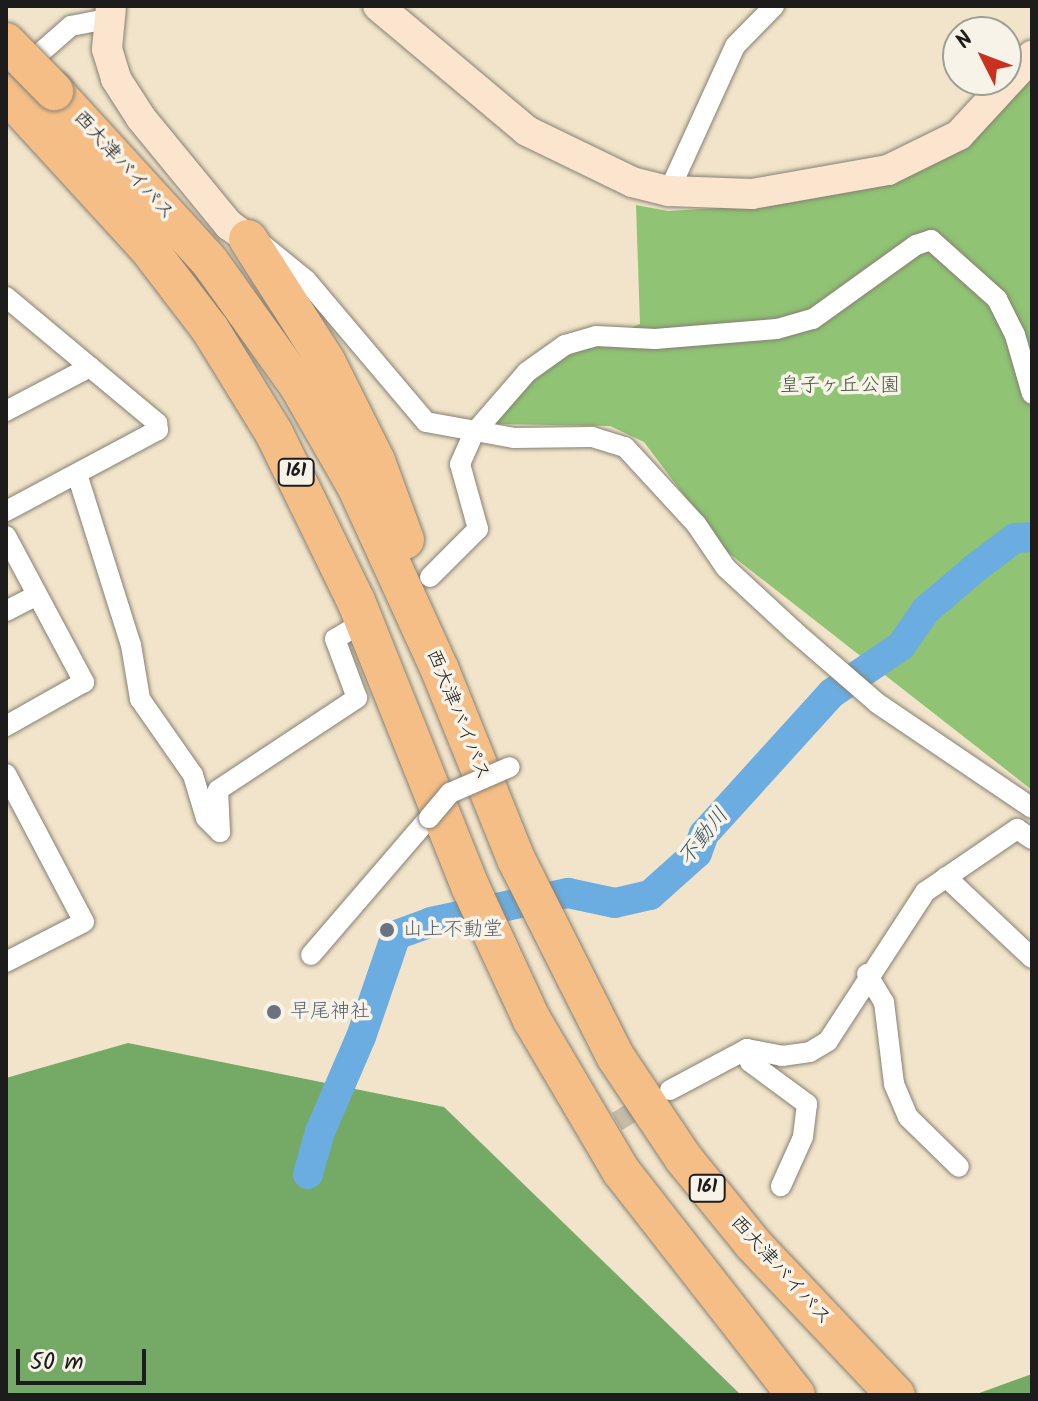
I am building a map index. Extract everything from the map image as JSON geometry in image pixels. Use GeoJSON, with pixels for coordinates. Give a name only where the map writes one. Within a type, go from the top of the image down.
{"type":"FeatureCollection","features":[{"type":"Feature","properties":{"kind":"highway","name":"西大津バイパス"},"geometry":{"type":"LineString","coordinates":[[6,42],[24,96],[210,329],[274,433],[356,601],[470,886],[532,1020],[621,1171],[796,1395]]}},
{"type":"Feature","properties":{"kind":"highway","name":"西大津バイパス"},"geometry":{"type":"LineString","coordinates":[[24,96],[210,262],[264,332],[357,488],[440,670],[516,859],[559,950],[615,1056],[684,1159],[753,1244],[896,1395]]}},
{"type":"Feature","properties":{"kind":"highway"},"geometry":{"type":"LineString","coordinates":[[248,239],[299,311],[376,461],[401,525],[440,670]]}},
{"type":"Feature","properties":{"kind":"street"},"geometry":{"type":"LineString","coordinates":[[378,6],[527,131],[619,177],[669,191],[752,194],[888,170],[959,135],[1032,56]]}},
{"type":"Feature","properties":{"kind":"street"},"geometry":{"type":"LineString","coordinates":[[669,191],[735,46],[774,6]]}},
{"type":"Feature","properties":{"kind":"street"},"geometry":{"type":"LineString","coordinates":[[24,96],[71,26],[109,13],[107,49],[116,79],[141,118],[229,225],[248,239],[271,249],[306,280],[426,422],[474,433],[592,437],[625,447],[696,524],[726,568],[794,631],[877,703],[1032,808]]}},
{"type":"Feature","properties":{"kind":"street"},"geometry":{"type":"LineString","coordinates":[[430,577],[478,529],[462,486],[460,464],[474,433],[527,372],[565,345],[596,336],[655,339],[777,329],[813,319],[916,245],[931,240],[997,299],[1015,335],[1032,394]]}},
{"type":"Feature","properties":{"kind":"street"},"geometry":{"type":"LineString","coordinates":[[6,297],[157,423],[158,430],[6,511]]}},
{"type":"Feature","properties":{"kind":"street"},"geometry":{"type":"LineString","coordinates":[[6,411],[90,367]]}},
{"type":"Feature","properties":{"kind":"street"},"geometry":{"type":"LineString","coordinates":[[77,474],[131,645],[140,699],[193,775],[206,818],[220,832],[218,790],[357,698],[335,639],[350,630]]}},
{"type":"Feature","properties":{"kind":"street"},"geometry":{"type":"LineString","coordinates":[[6,536],[84,682],[6,726]]}},
{"type":"Feature","properties":{"kind":"street"},"geometry":{"type":"LineString","coordinates":[[6,611],[37,595]]}},
{"type":"Feature","properties":{"kind":"street"},"geometry":{"type":"LineString","coordinates":[[311,955],[450,793],[510,767]]}},
{"type":"Feature","properties":{"kind":"street"},"geometry":{"type":"LineString","coordinates":[[6,774],[84,922],[6,962]]}},
{"type":"Feature","properties":{"kind":"street"},"geometry":{"type":"LineString","coordinates":[[670,1090],[747,1049],[782,1056],[810,1052],[828,1041],[867,974],[915,904],[946,877],[1017,829],[1032,839]]}},
{"type":"Feature","properties":{"kind":"street"},"geometry":{"type":"LineString","coordinates":[[946,877],[1032,958]]}},
{"type":"Feature","properties":{"kind":"street"},"geometry":{"type":"LineString","coordinates":[[867,974],[884,1002],[894,1084],[908,1117],[959,1167]]}},
{"type":"Feature","properties":{"kind":"street"},"geometry":{"type":"LineString","coordinates":[[747,1049],[750,1062],[807,1104],[803,1137],[781,1186]]}},
{"type":"Feature","properties":{"kind":"green space","name":"皇子ヶ丘公園"},"geometry":{"type":"Polygon","coordinates":[[[1032,74],[1032,790],[726,551],[644,442],[610,426],[495,424],[533,381],[567,356],[640,324],[636,205],[668,211],[752,206],[888,183],[1003,96],[1022,96],[1022,82],[1032,74]]]}},
{"type":"Feature","properties":{"kind":"green space"},"geometry":{"type":"Polygon","coordinates":[[[128,1043],[444,1107],[741,1395],[6,1395],[6,1078],[128,1043]]]}},
{"type":"Feature","properties":{"kind":"green space"},"geometry":{"type":"Polygon","coordinates":[[[1032,1374],[1032,1395],[974,1395],[1032,1374]]]}},
{"type":"Feature","properties":{"kind":"waterway","name":"不動川"},"geometry":{"type":"LineString","coordinates":[[308,1174],[320,1132],[361,1037],[396,935],[431,922],[568,893],[615,903],[650,895],[697,853],[704,834],[832,693],[901,646],[926,610],[974,569],[1015,538],[1032,537]]}},
{"type":"Feature","properties":{"kind":"tunnel"},"geometry":{"type":"LineString","coordinates":[[591,1137],[653,1100]]}},
{"type":"Feature","properties":{"kind":"place","name":"山上不動堂"},"geometry":{"type":"Point","coordinates":[387,930]}},
{"type":"Feature","properties":{"kind":"place","name":"早尾神社"},"geometry":{"type":"Point","coordinates":[274,1012]}}]}
